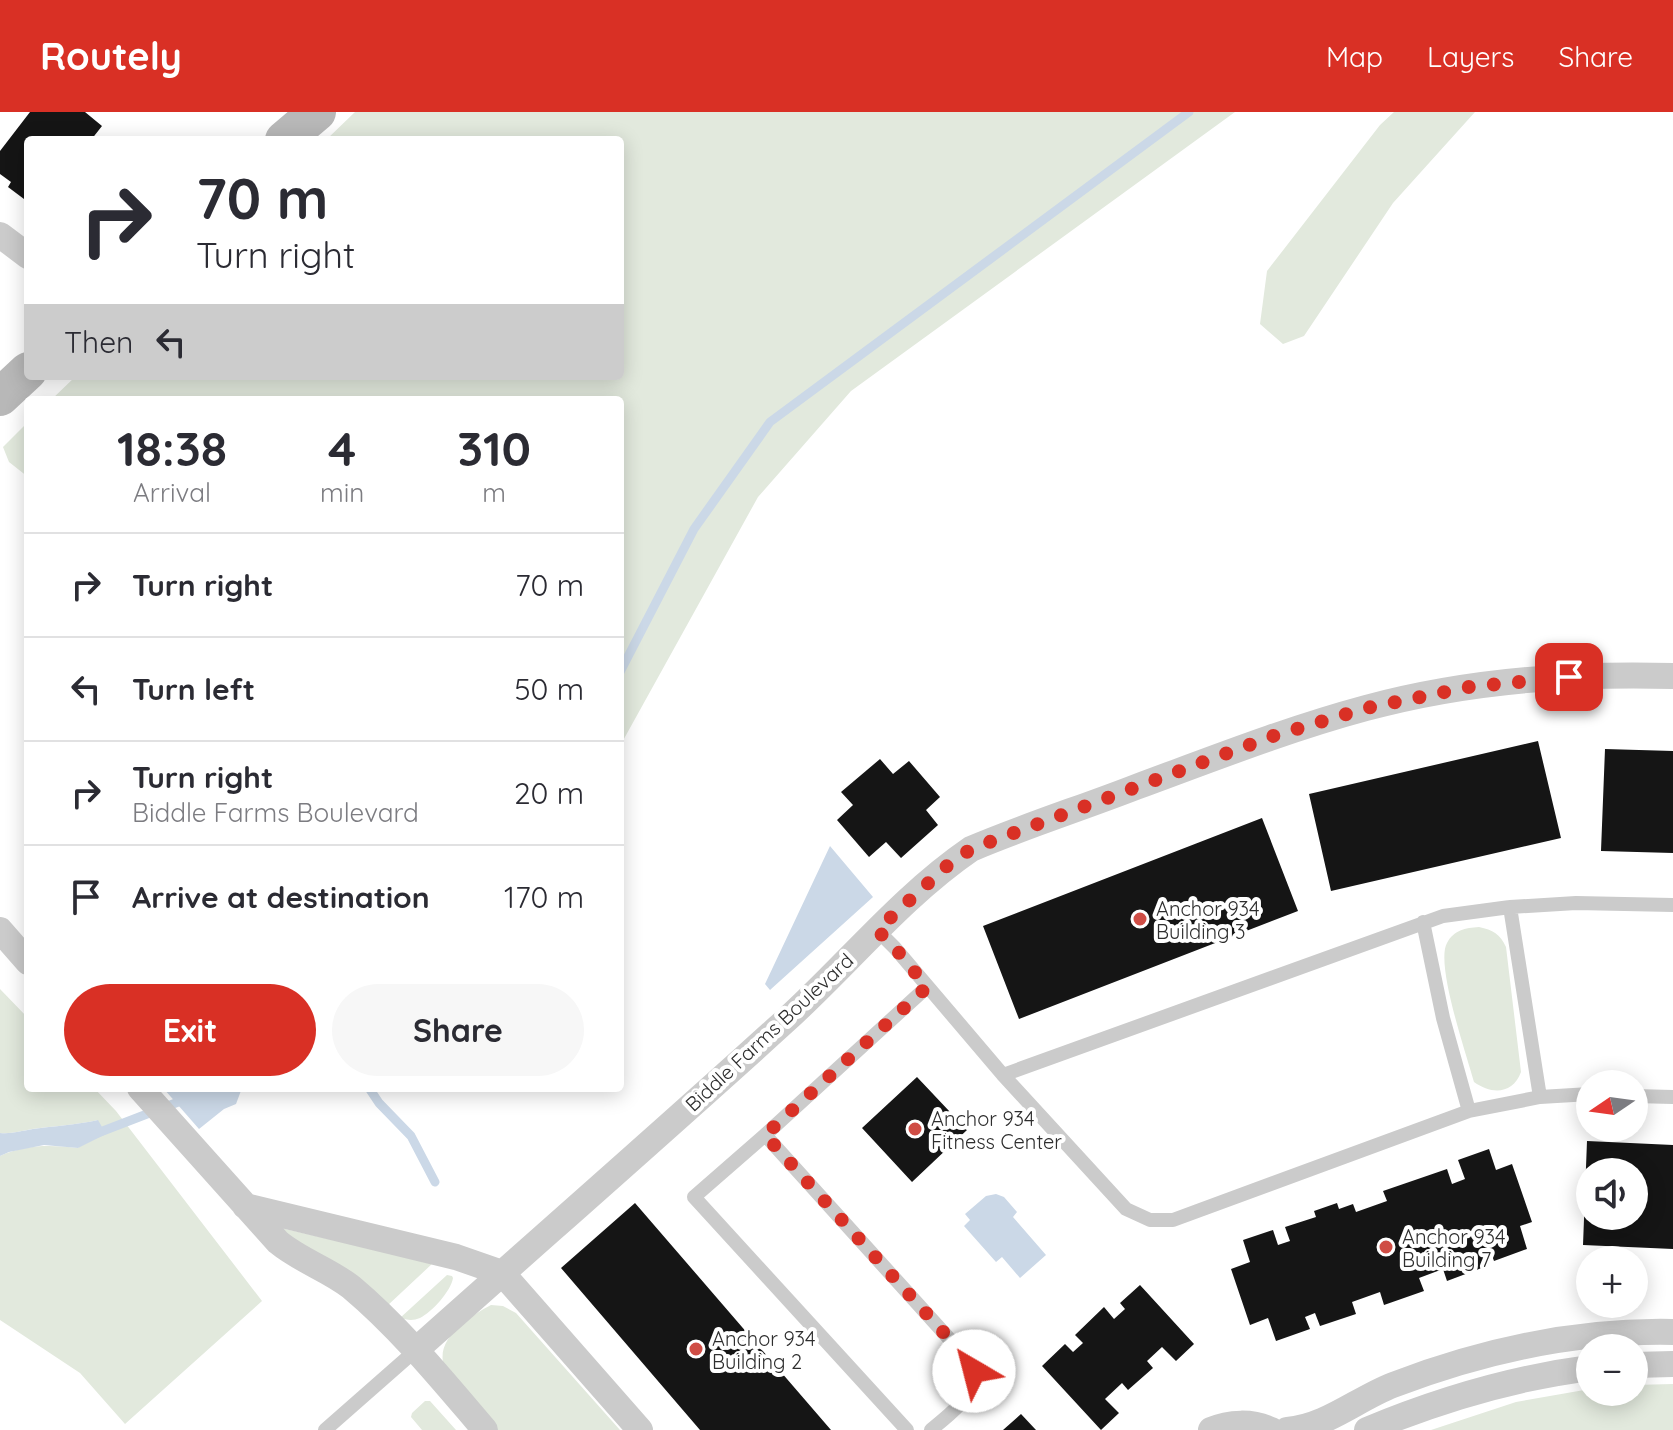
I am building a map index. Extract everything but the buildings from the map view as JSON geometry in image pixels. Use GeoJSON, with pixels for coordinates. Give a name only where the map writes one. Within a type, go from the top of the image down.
{"type":"FeatureCollection","features":[{"type":"Feature","properties":{"kind":"street"},"geometry":{"type":"LineString","coordinates":[[289,136],[317,112]]}},
{"type":"Feature","properties":{"kind":"street"},"geometry":{"type":"LineString","coordinates":[[0,235],[24,253]]}},
{"type":"Feature","properties":{"kind":"street"},"geometry":{"type":"LineString","coordinates":[[0,397],[24,375]]}},
{"type":"Feature","properties":{"kind":"street","name":"Biddle Farms Boulevard"},"geometry":{"type":"LineString","coordinates":[[416,1350],[787,1019],[947,866],[971,849],[1273,736],[1367,708],[1469,687],[1552,677],[1673,676]]}},
{"type":"Feature","properties":{"kind":"street"},"geometry":{"type":"LineString","coordinates":[[0,930],[24,957]]}},
{"type":"Feature","properties":{"kind":"street"},"geometry":{"type":"LineString","coordinates":[[143,1092],[278,1242],[295,1256],[349,1286],[416,1350],[485,1430]]}},
{"type":"Feature","properties":{"kind":"street"},"geometry":{"type":"LineString","coordinates":[[245,1206],[456,1257],[502,1273],[640,1430]]}},
{"type":"Feature","properties":{"kind":"street"},"geometry":{"type":"LineString","coordinates":[[1211,1430],[1240,1423],[1277,1429],[1310,1426],[1390,1387],[1472,1359],[1551,1341],[1639,1331],[1673,1332]]}},
{"type":"Feature","properties":{"kind":"street"},"geometry":{"type":"LineString","coordinates":[[1648,1365],[1673,1364]]}},
{"type":"Feature","properties":{"kind":"street"},"geometry":{"type":"LineString","coordinates":[[1367,1430],[1477,1390],[1576,1370]]}},
{"type":"Feature","properties":{"kind":"lane"},"geometry":{"type":"LineString","coordinates":[[1003,1075],[1443,916],[1510,907],[1576,903],[1673,905]]}},
{"type":"Feature","properties":{"kind":"lane"},"geometry":{"type":"LineString","coordinates":[[1510,907],[1540,1097]]}},
{"type":"Feature","properties":{"kind":"lane"},"geometry":{"type":"LineString","coordinates":[[1423,922],[1443,1018],[1469,1111]]}},
{"type":"Feature","properties":{"kind":"lane"},"geometry":{"type":"LineString","coordinates":[[877,930],[1003,1075],[1126,1209],[1150,1220],[1173,1220],[1469,1111],[1540,1097],[1576,1095]]}},
{"type":"Feature","properties":{"kind":"lane"},"geometry":{"type":"LineString","coordinates":[[907,1430],[694,1197],[927,987]]}},
{"type":"Feature","properties":{"kind":"lane"},"geometry":{"type":"LineString","coordinates":[[1648,1096],[1673,1097]]}},
{"type":"Feature","properties":{"kind":"lane"},"geometry":{"type":"LineString","coordinates":[[765,1135],[972,1364],[974,1377],[965,1399],[931,1430]]}},
{"type":"Feature","properties":{"kind":"lane"},"geometry":{"type":"LineString","coordinates":[[325,1430],[416,1350]]}},
{"type":"Feature","properties":{"kind":"shaded area"},"geometry":{"type":"Polygon","coordinates":[[[355,112],[1235,112],[851,391],[758,497],[624,739],[624,396],[55,396],[72,380],[624,380],[624,136],[330,136],[355,112]]]}},
{"type":"Feature","properties":{"kind":"shaded area"},"geometry":{"type":"Polygon","coordinates":[[[1394,112],[1475,112],[1393,203],[1304,336],[1283,344],[1260,324],[1267,271],[1380,125],[1394,112]]]}},
{"type":"Feature","properties":{"kind":"shaded area"},"geometry":{"type":"Polygon","coordinates":[[[24,426],[24,474],[9,462],[3,447],[24,426]]]}},
{"type":"Feature","properties":{"kind":"shaded area"},"geometry":{"type":"Polygon","coordinates":[[[1479,927],[1496,933],[1506,947],[1521,1072],[1513,1085],[1501,1090],[1488,1089],[1474,1082],[1453,1011],[1445,970],[1444,954],[1453,935],[1460,930],[1479,927]]]}},
{"type":"Feature","properties":{"kind":"shaded area"},"geometry":{"type":"Polygon","coordinates":[[[0,989],[24,1014],[24,1092],[98,1092],[116,1111],[262,1301],[125,1424],[80,1373],[0,1320],[0,1156],[39,1146],[78,1148],[98,1120],[0,1133],[0,989]]]}},
{"type":"Feature","properties":{"kind":"shaded area"},"geometry":{"type":"Polygon","coordinates":[[[281,1228],[433,1263],[387,1306],[281,1228]]]}},
{"type":"Feature","properties":{"kind":"shaded area"},"geometry":{"type":"Polygon","coordinates":[[[447,1275],[452,1276],[452,1283],[430,1311],[415,1320],[400,1318],[447,1275]]]}},
{"type":"Feature","properties":{"kind":"shaded area"},"geometry":{"type":"Polygon","coordinates":[[[491,1305],[503,1306],[516,1313],[620,1430],[497,1430],[444,1366],[443,1356],[449,1337],[456,1329],[491,1305]]]}},
{"type":"Feature","properties":{"kind":"shaded area"},"geometry":{"type":"Polygon","coordinates":[[[1673,1384],[1673,1430],[1431,1430],[1516,1402],[1576,1391],[1576,1406],[1648,1406],[1648,1385],[1673,1384]]]}},
{"type":"Feature","properties":{"kind":"shaded area"},"geometry":{"type":"Polygon","coordinates":[[[425,1401],[430,1401],[456,1430],[422,1430],[411,1417],[425,1401]]]}},
{"type":"Feature","properties":{"kind":"water"},"geometry":{"type":"Polygon","coordinates":[[[830,846],[873,897],[770,990],[765,984],[830,846]]]}},
{"type":"Feature","properties":{"kind":"water"},"geometry":{"type":"Polygon","coordinates":[[[167,1092],[240,1092],[236,1104],[224,1109],[199,1129],[167,1092]]]}},
{"type":"Feature","properties":{"kind":"water"},"geometry":{"type":"Polygon","coordinates":[[[98,1120],[106,1134],[78,1148],[44,1145],[0,1156],[0,1133],[98,1120]]]}},
{"type":"Feature","properties":{"kind":"water"},"geometry":{"type":"Polygon","coordinates":[[[996,1194],[1004,1197],[1017,1212],[1013,1217],[1046,1255],[1020,1278],[1002,1257],[996,1262],[964,1226],[970,1220],[965,1214],[986,1196],[996,1194]]]}},
{"type":"Feature","properties":{"kind":"waterway"},"geometry":{"type":"LineString","coordinates":[[624,664],[694,529],[770,422],[1189,112]]}},
{"type":"Feature","properties":{"kind":"waterway"},"geometry":{"type":"LineString","coordinates":[[372,1092],[411,1136],[435,1182]]}},
{"type":"Feature","properties":{"kind":"waterway"},"geometry":{"type":"LineString","coordinates":[[95,1134],[186,1099]]}},
{"type":"Feature","properties":{"kind":"place","name":"Anchor 934 Building 3"},"geometry":{"type":"Point","coordinates":[1140,919]}},
{"type":"Feature","properties":{"kind":"place","name":"Anchor 934 Fitness Center"},"geometry":{"type":"Point","coordinates":[915,1129]}},
{"type":"Feature","properties":{"kind":"place","name":"Anchor 934 Building 7"},"geometry":{"type":"Point","coordinates":[1386,1247]}},
{"type":"Feature","properties":{"kind":"place","name":"Anchor 934 Building 2"},"geometry":{"type":"Point","coordinates":[696,1349]}},
{"type":"Feature","properties":{"kind":"route"},"geometry":{"type":"LineString","coordinates":[[974,1371],[972,1364],[765,1135],[927,987],[877,930],[947,866],[971,849],[1273,736],[1415,697],[1469,687],[1569,677]]}}]}
